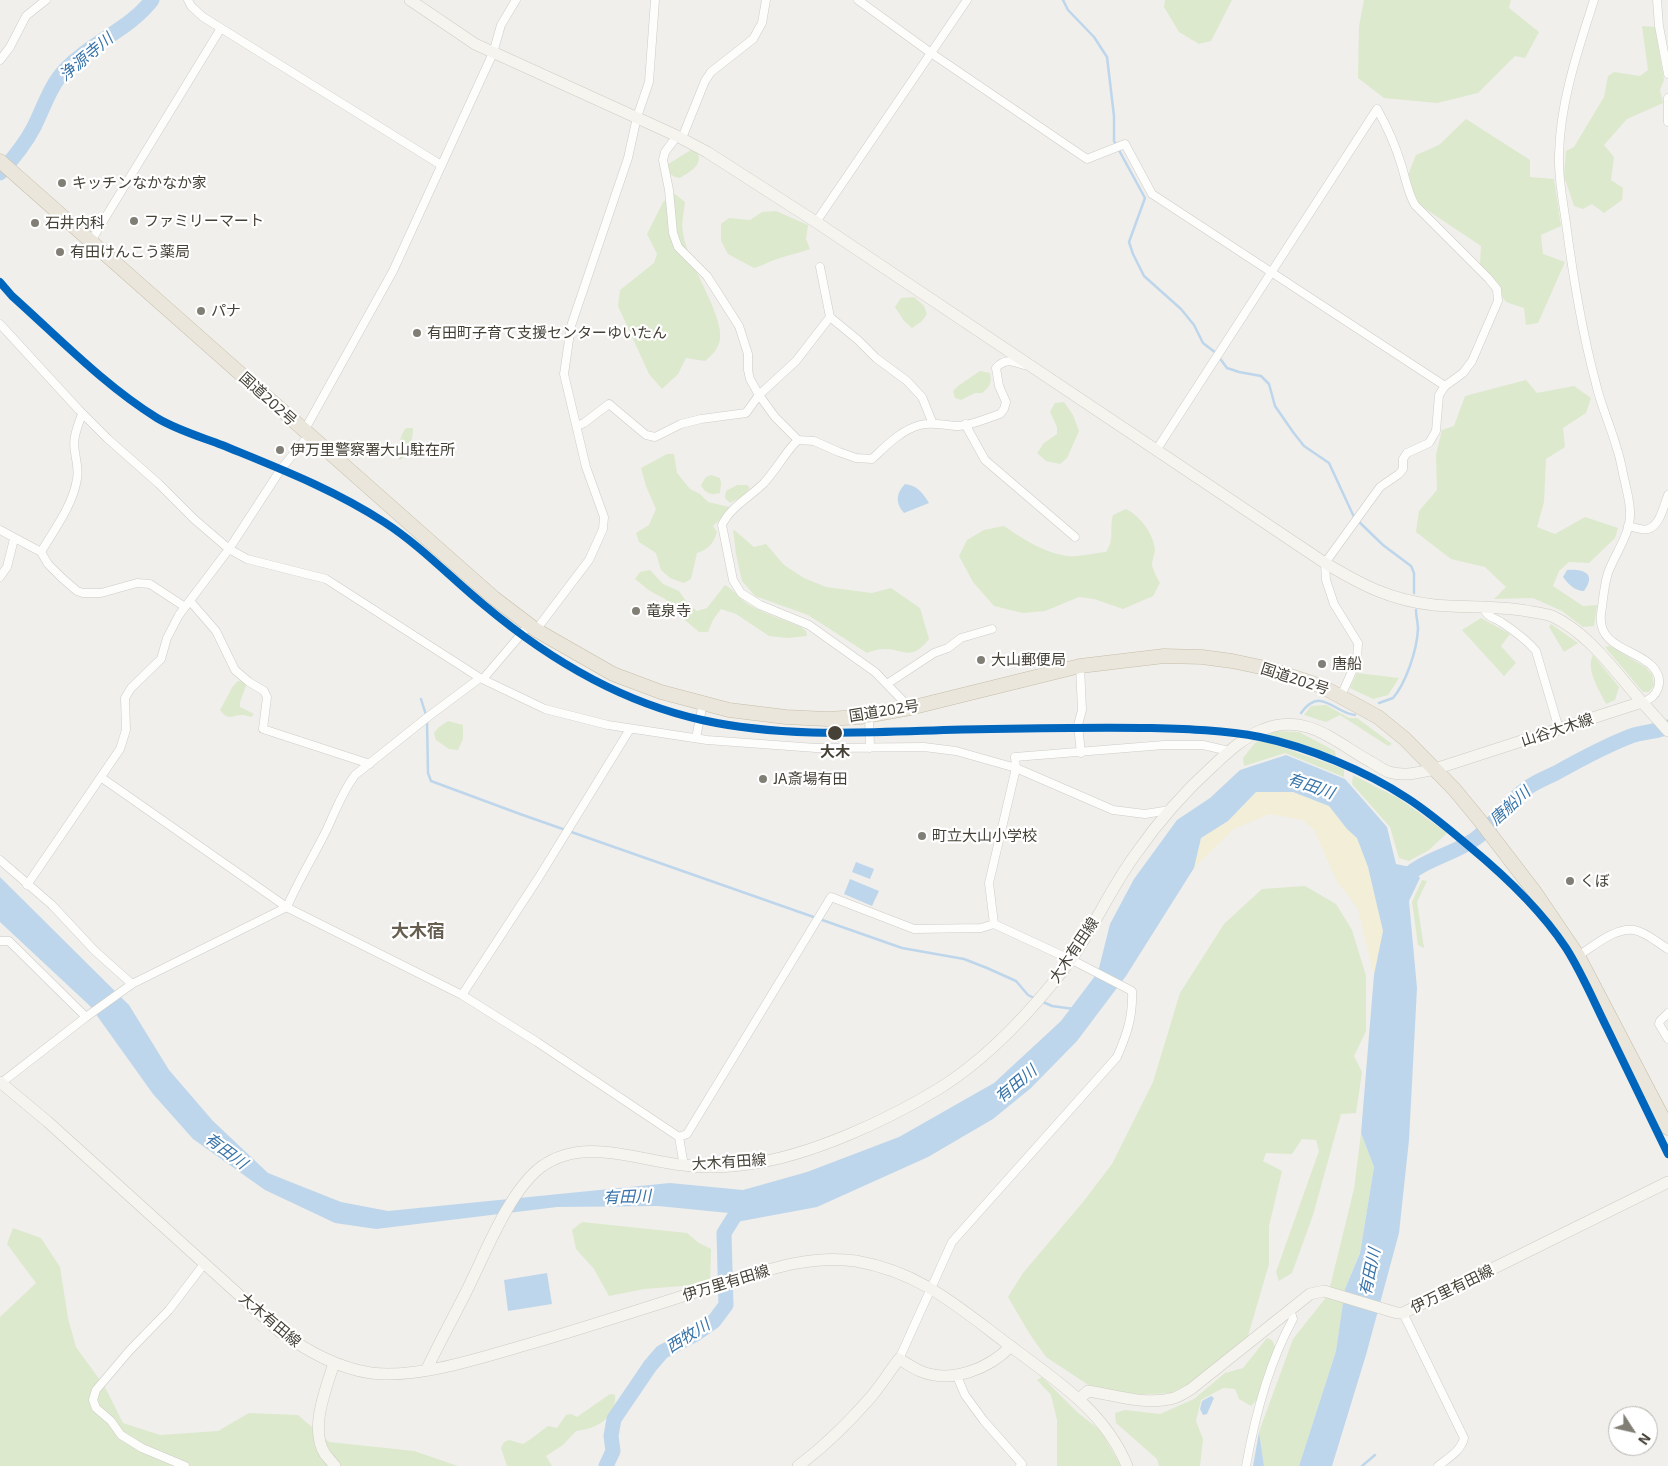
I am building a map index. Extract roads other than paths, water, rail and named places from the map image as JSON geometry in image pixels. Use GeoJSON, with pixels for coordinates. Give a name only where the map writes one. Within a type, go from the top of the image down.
{"type":"FeatureCollection","features":[{"type":"Feature","properties":{"kind":"highway","name":"国道202号"},"geometry":{"type":"LineString","coordinates":[[0,161],[494,598],[532,628],[613,674],[661,692],[729,710],[786,717],[827,719],[869,715],[910,708],[1080,666],[1164,656],[1232,661],[1270,669],[1321,686],[1342,696],[1405,739],[1454,789],[1534,891],[1578,956],[1668,1128]]}},
{"type":"Feature","properties":{"kind":"main road"},"geometry":{"type":"LineString","coordinates":[[410,0],[469,40],[493,53],[637,117],[707,152],[816,222],[1325,562],[1361,584],[1406,601],[1434,605],[1518,609],[1550,616],[1558,620],[1588,641],[1668,731]]}},
{"type":"Feature","properties":{"kind":"main road","name":"山谷大木線"},"geometry":{"type":"LineString","coordinates":[[1434,769],[1642,702]]}},
{"type":"Feature","properties":{"kind":"main road","name":"大木有田線"},"geometry":{"type":"LineString","coordinates":[[1,1083],[48,1122],[280,1332],[310,1352],[334,1363],[369,1372],[398,1374],[427,1369],[494,1235],[522,1186],[539,1169],[556,1157],[575,1152],[600,1152],[684,1166],[749,1164],[789,1157],[856,1131],[910,1105],[942,1086],[994,1046],[1076,962],[1134,856],[1170,810],[1192,784],[1229,752],[1261,730],[1281,724],[1299,725],[1322,731],[1354,753],[1388,772],[1408,774],[1434,769]]}},
{"type":"Feature","properties":{"kind":"main road","name":"伊万里有田線"},"geometry":{"type":"LineString","coordinates":[[1080,1398],[1088,1391],[1125,1398],[1152,1400],[1174,1398],[1191,1389],[1310,1294],[1324,1291],[1390,1311],[1403,1313],[1668,1182]]}},
{"type":"Feature","properties":{"kind":"main road","name":"伊万里有田線"},"geometry":{"type":"LineString","coordinates":[[427,1369],[471,1361],[792,1264],[816,1260],[854,1261],[875,1265],[911,1277],[931,1288],[1080,1398],[1117,1444],[1127,1466]]}},
{"type":"Feature","properties":{"kind":"main road"},"geometry":{"type":"LineString","coordinates":[[798,1466],[816,1453],[848,1423],[873,1395],[899,1359],[920,1371],[938,1376],[956,1374],[988,1365],[1000,1357],[1010,1346]]}},
{"type":"Feature","properties":{"kind":"main road"},"geometry":{"type":"LineString","coordinates":[[334,1363],[321,1410],[318,1433],[325,1454],[335,1466]]}},
{"type":"Feature","properties":{"kind":"street"},"geometry":{"type":"LineString","coordinates":[[0,60],[10,47],[26,16],[46,0]]}},
{"type":"Feature","properties":{"kind":"street"},"geometry":{"type":"LineString","coordinates":[[188,0],[191,6],[203,17],[441,165]]}},
{"type":"Feature","properties":{"kind":"street"},"geometry":{"type":"LineString","coordinates":[[27,885],[102,778],[120,749],[126,730],[125,698],[131,688],[161,660],[167,638],[188,604],[229,549],[306,433],[393,271],[493,53],[500,24],[516,0]]}},
{"type":"Feature","properties":{"kind":"street"},"geometry":{"type":"LineString","coordinates":[[1,1083],[86,1017],[130,986],[287,907],[346,787],[355,775],[429,716],[482,678],[532,628],[589,560],[599,541],[604,518],[586,467],[564,374],[571,326],[628,158],[637,117],[649,82],[655,0]]}},
{"type":"Feature","properties":{"kind":"street"},"geometry":{"type":"LineString","coordinates":[[766,0],[762,23],[753,39],[711,72],[679,137],[665,152],[663,160],[669,190],[672,233],[678,247],[707,276],[739,326],[748,354],[750,379],[775,417],[798,440],[814,440],[856,458],[872,459],[895,438],[910,428],[933,424],[965,424],[1000,414],[1006,402],[999,386],[996,368],[1002,362],[1010,360],[1044,373]]}},
{"type":"Feature","properties":{"kind":"street"},"geometry":{"type":"LineString","coordinates":[[858,0],[931,53],[1087,159],[1125,144],[1152,194],[1445,386]]}},
{"type":"Feature","properties":{"kind":"street"},"geometry":{"type":"LineString","coordinates":[[816,222],[967,0]]}},
{"type":"Feature","properties":{"kind":"street"},"geometry":{"type":"LineString","coordinates":[[1594,0],[1571,76],[1559,155],[1560,180],[1570,253],[1596,386],[1618,449],[1629,502],[1630,515],[1628,526],[1607,575],[1601,617],[1604,630],[1611,641],[1646,661],[1654,667],[1658,675],[1659,690],[1649,700],[1642,702]]}},
{"type":"Feature","properties":{"kind":"street"},"geometry":{"type":"LineString","coordinates":[[1657,0],[1659,26],[1668,74]]}},
{"type":"Feature","properties":{"kind":"street"},"geometry":{"type":"LineString","coordinates":[[91,241],[221,28]]}},
{"type":"Feature","properties":{"kind":"street"},"geometry":{"type":"LineString","coordinates":[[1668,98],[1668,122]]}},
{"type":"Feature","properties":{"kind":"street"},"geometry":{"type":"LineString","coordinates":[[1157,449],[1377,109],[1390,132],[1402,167],[1408,194],[1414,205],[1488,278],[1496,290],[1498,301],[1472,361],[1463,373],[1445,386],[1439,395],[1436,431],[1429,443],[1407,453],[1403,459],[1403,468],[1399,474],[1380,488],[1325,562],[1326,580],[1334,604],[1358,643],[1357,660],[1342,696]]}},
{"type":"Feature","properties":{"kind":"street"},"geometry":{"type":"LineString","coordinates":[[820,267],[830,317],[876,358],[907,381],[922,397],[933,424]]}},
{"type":"Feature","properties":{"kind":"street"},"geometry":{"type":"LineString","coordinates":[[576,426],[584,423],[609,404],[646,435],[655,437],[681,424],[701,419],[746,413],[759,395],[796,361],[830,317]]}},
{"type":"Feature","properties":{"kind":"street"},"geometry":{"type":"LineString","coordinates":[[0,324],[82,414],[159,484],[194,519],[229,549],[247,559],[326,579],[482,678],[546,709],[608,726],[696,738],[816,748],[924,747],[956,751],[1016,768],[1114,810],[1145,814],[1170,810]]}},
{"type":"Feature","properties":{"kind":"street"},"geometry":{"type":"LineString","coordinates":[[41,552],[69,504],[77,480],[78,466],[74,451],[74,438],[82,414]]}},
{"type":"Feature","properties":{"kind":"street"},"geometry":{"type":"LineString","coordinates":[[965,424],[985,460],[1075,537]]}},
{"type":"Feature","properties":{"kind":"street"},"geometry":{"type":"LineString","coordinates":[[798,440],[765,482],[725,518],[722,525],[733,580],[741,593],[760,606],[809,625],[876,672],[910,708]]}},
{"type":"Feature","properties":{"kind":"street"},"geometry":{"type":"LineString","coordinates":[[1628,526],[1645,530],[1654,526],[1668,495]]}},
{"type":"Feature","properties":{"kind":"street"},"geometry":{"type":"LineString","coordinates":[[0,530],[41,552],[53,569],[77,591],[101,594],[137,583],[150,584],[188,604],[216,632],[235,670],[249,682],[264,691],[267,697],[263,729],[370,764]]}},
{"type":"Feature","properties":{"kind":"street"},"geometry":{"type":"LineString","coordinates":[[0,577],[7,567],[14,539]]}},
{"type":"Feature","properties":{"kind":"street"},"geometry":{"type":"LineString","coordinates":[[1483,607],[1487,616],[1501,622],[1536,651],[1559,729]]}},
{"type":"Feature","properties":{"kind":"street"},"geometry":{"type":"LineString","coordinates":[[887,684],[934,653],[948,648],[961,638],[992,629]]}},
{"type":"Feature","properties":{"kind":"street"},"geometry":{"type":"LineString","coordinates":[[1080,666],[1082,710],[1078,725],[1081,753]]}},
{"type":"Feature","properties":{"kind":"street"},"geometry":{"type":"LineString","coordinates":[[696,738],[703,703]]}},
{"type":"Feature","properties":{"kind":"street"},"geometry":{"type":"LineString","coordinates":[[869,715],[870,748]]}},
{"type":"Feature","properties":{"kind":"street"},"geometry":{"type":"LineString","coordinates":[[462,995],[539,877],[630,729]]}},
{"type":"Feature","properties":{"kind":"street"},"geometry":{"type":"LineString","coordinates":[[994,924],[989,883],[1016,768],[1015,757],[1157,746],[1203,745],[1229,752]]}},
{"type":"Feature","properties":{"kind":"street"},"geometry":{"type":"LineString","coordinates":[[102,778],[287,907],[462,995],[679,1136],[684,1166]]}},
{"type":"Feature","properties":{"kind":"street"},"geometry":{"type":"LineString","coordinates":[[0,860],[52,906],[130,986]]}},
{"type":"Feature","properties":{"kind":"street"},"geometry":{"type":"LineString","coordinates":[[679,1136],[686,1134],[831,897],[914,929],[981,928],[994,924],[1076,962],[1132,991],[1132,1008],[1127,1034],[1117,1057],[952,1242],[899,1359]]}},
{"type":"Feature","properties":{"kind":"street"},"geometry":{"type":"LineString","coordinates":[[1578,956],[1611,935],[1633,930],[1642,933],[1668,949]]}},
{"type":"Feature","properties":{"kind":"street"},"geometry":{"type":"LineString","coordinates":[[0,941],[9,941],[86,1017]]}},
{"type":"Feature","properties":{"kind":"street"},"geometry":{"type":"LineString","coordinates":[[1668,1013],[1659,1024],[1668,1039]]}},
{"type":"Feature","properties":{"kind":"street"},"geometry":{"type":"LineString","coordinates":[[185,1466],[142,1448],[121,1434],[112,1421],[96,1408],[93,1400],[96,1390],[130,1350],[169,1310],[204,1264]]}},
{"type":"Feature","properties":{"kind":"street"},"geometry":{"type":"LineString","coordinates":[[1246,1466],[1252,1430],[1274,1358],[1293,1318],[1290,1310]]}},
{"type":"Feature","properties":{"kind":"street"},"geometry":{"type":"LineString","coordinates":[[1403,1313],[1464,1438],[1463,1443],[1456,1452],[1438,1466]]}},
{"type":"Feature","properties":{"kind":"street"},"geometry":{"type":"LineString","coordinates":[[956,1374],[965,1395],[984,1421],[1022,1464],[1020,1466]]}},
{"type":"Feature","properties":{"kind":"water"},"geometry":{"type":"Polygon","coordinates":[[[905,484],[919,490],[929,503],[904,513],[899,506],[898,494],[905,484]]]}},
{"type":"Feature","properties":{"kind":"water"},"geometry":{"type":"Polygon","coordinates":[[[1567,570],[1583,571],[1589,576],[1588,585],[1584,591],[1569,585],[1563,577],[1567,570]]]}},
{"type":"Feature","properties":{"kind":"water","name":"有田川"},"geometry":{"type":"Polygon","coordinates":[[[1286,755],[1345,779],[1387,827],[1396,864],[1410,867],[1420,878],[1409,901],[1417,988],[1409,1140],[1399,1233],[1366,1355],[1332,1466],[1299,1466],[1336,1351],[1345,1289],[1360,1253],[1374,1167],[1361,1133],[1374,975],[1383,931],[1368,867],[1357,838],[1347,829],[1329,806],[1293,792],[1256,792],[1228,821],[1201,838],[1194,868],[1126,976],[1077,1041],[1031,1088],[993,1119],[928,1157],[817,1207],[731,1223],[729,1213],[658,1206],[557,1207],[376,1229],[335,1223],[265,1190],[193,1139],[153,1094],[90,1006],[0,922],[0,877],[129,1005],[169,1070],[213,1121],[268,1173],[341,1202],[388,1211],[670,1183],[743,1190],[807,1172],[899,1137],[994,1083],[1061,1021],[1098,972],[1110,924],[1134,879],[1177,820],[1210,798],[1240,770],[1286,755]]]}},
{"type":"Feature","properties":{"kind":"water"},"geometry":{"type":"Polygon","coordinates":[[[856,862],[874,869],[870,879],[852,872],[856,862]]]}},
{"type":"Feature","properties":{"kind":"water"},"geometry":{"type":"Polygon","coordinates":[[[850,879],[879,891],[872,906],[844,894],[850,879]]]}},
{"type":"Feature","properties":{"kind":"water"},"geometry":{"type":"Polygon","coordinates":[[[547,1273],[552,1304],[508,1311],[504,1280],[547,1273]]]}},
{"type":"Feature","properties":{"kind":"water"},"geometry":{"type":"Polygon","coordinates":[[[1211,1396],[1214,1398],[1207,1414],[1203,1415],[1200,1409],[1202,1401],[1211,1396]]]}},
{"type":"Feature","properties":{"kind":"water"},"geometry":{"type":"Polygon","coordinates":[[[1259,1432],[1264,1466],[1253,1466],[1259,1432]]]}},
{"type":"Feature","properties":{"kind":"waterway","name":"浄源寺川"},"geometry":{"type":"LineString","coordinates":[[0,173],[27,139],[51,90],[65,70],[86,51],[132,20],[152,0]]}},
{"type":"Feature","properties":{"kind":"waterway"},"geometry":{"type":"LineString","coordinates":[[1063,0],[1068,10],[1094,37],[1107,57],[1114,116],[1114,141],[1145,198],[1129,242],[1144,276],[1181,309],[1194,325],[1203,343],[1216,353],[1227,368],[1261,376],[1269,384],[1275,406],[1293,432],[1304,446],[1329,463],[1354,517],[1383,545],[1411,566],[1414,573],[1414,593]]}},
{"type":"Feature","properties":{"kind":"waterway"},"geometry":{"type":"LineString","coordinates":[[1379,703],[1393,698],[1406,675],[1417,637],[1416,610]]}},
{"type":"Feature","properties":{"kind":"waterway"},"geometry":{"type":"LineString","coordinates":[[421,699],[426,715]]}},
{"type":"Feature","properties":{"kind":"waterway"},"geometry":{"type":"LineString","coordinates":[[1301,713],[1308,705],[1315,701],[1321,701],[1355,715]]}},
{"type":"Feature","properties":{"kind":"waterway"},"geometry":{"type":"LineString","coordinates":[[427,720],[428,773],[431,781],[902,948],[964,959],[1016,981],[1028,995],[1036,999]]}},
{"type":"Feature","properties":{"kind":"waterway","name":"唐船川"},"geometry":{"type":"LineString","coordinates":[[1400,883],[1426,863],[1475,839],[1489,827],[1512,801],[1533,784],[1621,740],[1668,727]]}},
{"type":"Feature","properties":{"kind":"waterway"},"geometry":{"type":"LineString","coordinates":[[1043,1002],[1052,1006],[1074,1009]]}},
{"type":"Feature","properties":{"kind":"waterway","name":"西牧川"},"geometry":{"type":"LineString","coordinates":[[606,1466],[613,1451],[611,1436],[614,1419],[650,1366],[662,1352],[694,1335],[714,1321],[726,1305],[724,1233],[741,1206]]}},
{"type":"Feature","properties":{"kind":"waterway"},"geometry":{"type":"LineString","coordinates":[[1362,1466],[1375,1455]]}},
{"type":"Feature","properties":{"kind":"place","name":"キッチンなかなか家"},"geometry":{"type":"Point","coordinates":[62,183]}},
{"type":"Feature","properties":{"kind":"place","name":"ファミリーマート"},"geometry":{"type":"Point","coordinates":[134,221]}},
{"type":"Feature","properties":{"kind":"place","name":"石井内科"},"geometry":{"type":"Point","coordinates":[35,223]}},
{"type":"Feature","properties":{"kind":"place","name":"有田けんこう薬局"},"geometry":{"type":"Point","coordinates":[60,252]}},
{"type":"Feature","properties":{"kind":"place","name":"パナ"},"geometry":{"type":"Point","coordinates":[201,311]}},
{"type":"Feature","properties":{"kind":"place","name":"有田町子育て支援センターゆいたん"},"geometry":{"type":"Point","coordinates":[417,333]}},
{"type":"Feature","properties":{"kind":"place","name":"伊万里警察署大山駐在所"},"geometry":{"type":"Point","coordinates":[280,450]}},
{"type":"Feature","properties":{"kind":"place","name":"竜泉寺"},"geometry":{"type":"Point","coordinates":[636,611]}},
{"type":"Feature","properties":{"kind":"place","name":"大山郵便局"},"geometry":{"type":"Point","coordinates":[981,660]}},
{"type":"Feature","properties":{"kind":"place","name":"唐船"},"geometry":{"type":"Point","coordinates":[1322,664]}},
{"type":"Feature","properties":{"kind":"place","name":"大木"},"geometry":{"type":"Point","coordinates":[835,733]}},
{"type":"Feature","properties":{"kind":"place","name":"JA斎場有田"},"geometry":{"type":"Point","coordinates":[763,779]}},
{"type":"Feature","properties":{"kind":"place","name":"町立大山小学校"},"geometry":{"type":"Point","coordinates":[922,836]}},
{"type":"Feature","properties":{"kind":"place","name":"くぼ"},"geometry":{"type":"Point","coordinates":[1570,881]}},
{"type":"Feature","properties":{"kind":"district","name":"大木宿"},"geometry":{"type":"Point","coordinates":[418,931]}}]}
